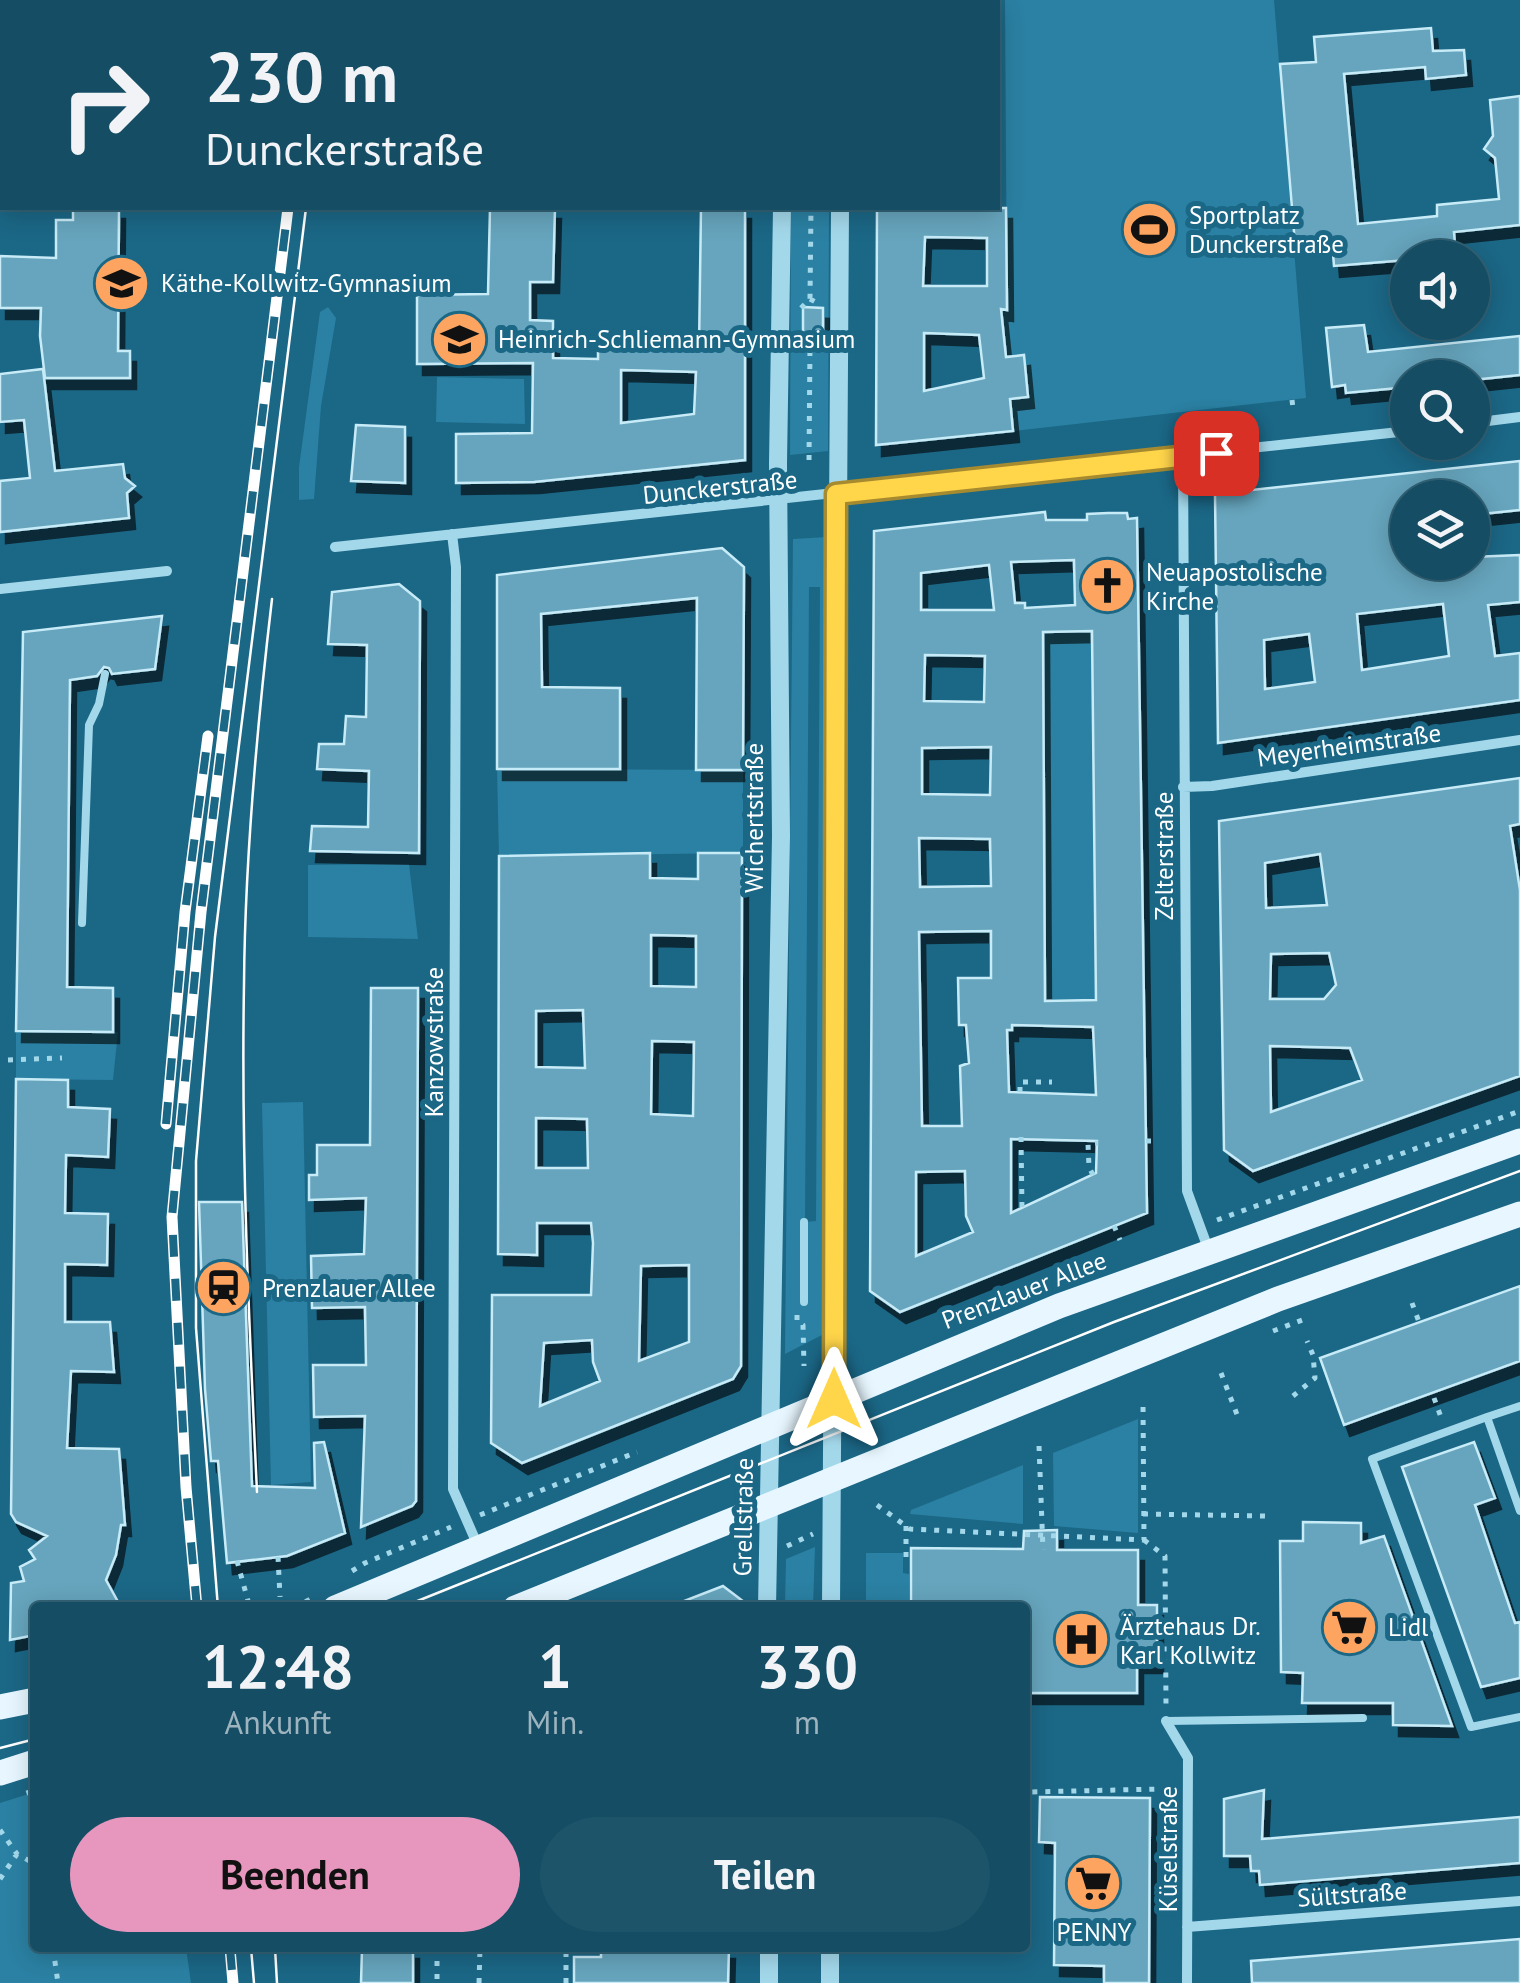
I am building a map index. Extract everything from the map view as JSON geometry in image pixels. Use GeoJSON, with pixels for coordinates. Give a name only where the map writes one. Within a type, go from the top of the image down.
{"type":"FeatureCollection","features":[{"type":"Feature","properties":{"kind":"main road","name":"Prenzlauer Allee"},"geometry":{"type":"LineString","coordinates":[[349,1602],[1060,1306],[1520,1142]]}},
{"type":"Feature","properties":{"kind":"main road"},"geometry":{"type":"LineString","coordinates":[[530,1602],[1262,1306],[1520,1214]]}},
{"type":"Feature","properties":{"kind":"main road"},"geometry":{"type":"LineString","coordinates":[[0,1707],[30,1701]]}},
{"type":"Feature","properties":{"kind":"main road"},"geometry":{"type":"LineString","coordinates":[[0,1773],[30,1764]]}},
{"type":"Feature","properties":{"kind":"street","name":"Wichertstraße"},"geometry":{"type":"LineString","coordinates":[[769,1428],[780,836],[778,501],[782,210]]}},
{"type":"Feature","properties":{"kind":"street"},"geometry":{"type":"LineString","coordinates":[[831,1602],[840,210]]}},
{"type":"Feature","properties":{"kind":"street"},"geometry":{"type":"LineString","coordinates":[[1490,421],[1520,418]]}},
{"type":"Feature","properties":{"kind":"street","name":"Dunckerstraße"},"geometry":{"type":"LineString","coordinates":[[335,547],[1390,433]]}},
{"type":"Feature","properties":{"kind":"street","name":"Zelterstraße"},"geometry":{"type":"LineString","coordinates":[[1183,456],[1187,1191],[1209,1252]]}},
{"type":"Feature","properties":{"kind":"street","name":"Kanzowstraße"},"geometry":{"type":"LineString","coordinates":[[452,534],[456,567],[452,1489],[478,1546]]}},
{"type":"Feature","properties":{"kind":"street"},"geometry":{"type":"LineString","coordinates":[[0,589],[167,571]]}},
{"type":"Feature","properties":{"kind":"street","name":"Meyerheimstraße"},"geometry":{"type":"LineString","coordinates":[[1183,787],[1212,786],[1520,740]]}},
{"type":"Feature","properties":{"kind":"street","name":"Grellstraße"},"geometry":{"type":"LineString","coordinates":[[767,1602],[769,1428]]}},
{"type":"Feature","properties":{"kind":"street","name":"Küselstraße"},"geometry":{"type":"LineString","coordinates":[[1166,1721],[1188,1758],[1187,1983]]}},
{"type":"Feature","properties":{"kind":"street","name":"Sültstraße"},"geometry":{"type":"LineString","coordinates":[[1187,1927],[1520,1901]]}},
{"type":"Feature","properties":{"kind":"street"},"geometry":{"type":"LineString","coordinates":[[768,1952],[769,1983]]}},
{"type":"Feature","properties":{"kind":"street"},"geometry":{"type":"LineString","coordinates":[[830,1952],[830,1983]]}},
{"type":"Feature","properties":{"kind":"lane"},"geometry":{"type":"LineString","coordinates":[[82,923],[89,725],[99,704],[105,674]]}},
{"type":"Feature","properties":{"kind":"lane"},"geometry":{"type":"LineString","coordinates":[[804,1222],[804,1302]]}},
{"type":"Feature","properties":{"kind":"lane"},"geometry":{"type":"LineString","coordinates":[[1520,1406],[1372,1460],[1471,1727],[1520,1716]]}},
{"type":"Feature","properties":{"kind":"lane"},"geometry":{"type":"LineString","coordinates":[[1487,1417],[1520,1511]]}},
{"type":"Feature","properties":{"kind":"lane"},"geometry":{"type":"LineString","coordinates":[[1166,1721],[1363,1718]]}},
{"type":"Feature","properties":{"kind":"path"},"geometry":{"type":"LineString","coordinates":[[810,299],[811,210]]}},
{"type":"Feature","properties":{"kind":"path"},"geometry":{"type":"LineString","coordinates":[[810,299],[826,307]]}},
{"type":"Feature","properties":{"kind":"path"},"geometry":{"type":"LineString","coordinates":[[800,322],[801,306],[810,299]]}},
{"type":"Feature","properties":{"kind":"path"},"geometry":{"type":"LineString","coordinates":[[800,338],[810,345]]}},
{"type":"Feature","properties":{"kind":"path"},"geometry":{"type":"LineString","coordinates":[[810,345],[825,339]]}},
{"type":"Feature","properties":{"kind":"path"},"geometry":{"type":"LineString","coordinates":[[809,460],[810,345]]}},
{"type":"Feature","properties":{"kind":"path"},"geometry":{"type":"LineString","coordinates":[[8,1060],[62,1058]]}},
{"type":"Feature","properties":{"kind":"path"},"geometry":{"type":"LineString","coordinates":[[1020,1092],[1020,1082],[1052,1082]]}},
{"type":"Feature","properties":{"kind":"path"},"geometry":{"type":"LineString","coordinates":[[1021,1137],[1022,1208]]}},
{"type":"Feature","properties":{"kind":"path"},"geometry":{"type":"LineString","coordinates":[[1146,1141],[1157,1142]]}},
{"type":"Feature","properties":{"kind":"path"},"geometry":{"type":"LineString","coordinates":[[1093,1175],[1088,1144],[1098,1143]]}},
{"type":"Feature","properties":{"kind":"path"},"geometry":{"type":"LineString","coordinates":[[1010,1162],[1022,1161]]}},
{"type":"Feature","properties":{"kind":"path","name":"Prenzlauer Allee"},"geometry":{"type":"LineString","coordinates":[[1114,1226],[1120,1240]]}},
{"type":"Feature","properties":{"kind":"path"},"geometry":{"type":"LineString","coordinates":[[798,1302],[810,1302],[810,1322],[803,1325],[796,1322],[798,1302]]}},
{"type":"Feature","properties":{"kind":"path"},"geometry":{"type":"LineString","coordinates":[[1412,1303],[1419,1322]]}},
{"type":"Feature","properties":{"kind":"path"},"geometry":{"type":"LineString","coordinates":[[803,1325],[804,1366]]}},
{"type":"Feature","properties":{"kind":"path"},"geometry":{"type":"LineString","coordinates":[[1293,1396],[1314,1378],[1307,1340]]}},
{"type":"Feature","properties":{"kind":"path"},"geometry":{"type":"LineString","coordinates":[[794,1370],[822,1358]]}},
{"type":"Feature","properties":{"kind":"path"},"geometry":{"type":"LineString","coordinates":[[1221,1373],[1238,1417]]}},
{"type":"Feature","properties":{"kind":"path"},"geometry":{"type":"LineString","coordinates":[[1434,1398],[1438,1406]]}},
{"type":"Feature","properties":{"kind":"path"},"geometry":{"type":"LineString","coordinates":[[1144,1404],[1144,1540]]}},
{"type":"Feature","properties":{"kind":"path"},"geometry":{"type":"LineString","coordinates":[[1039,1446],[1044,1550]]}},
{"type":"Feature","properties":{"kind":"path"},"geometry":{"type":"LineString","coordinates":[[877,1505],[910,1529],[1144,1540],[1165,1556],[1166,1721]]}},
{"type":"Feature","properties":{"kind":"path"},"geometry":{"type":"LineString","coordinates":[[1144,1514],[1267,1516]]}},
{"type":"Feature","properties":{"kind":"path"},"geometry":{"type":"LineString","coordinates":[[906,1526],[906,1559]]}},
{"type":"Feature","properties":{"kind":"path"},"geometry":{"type":"LineString","coordinates":[[784,1547],[817,1532]]}},
{"type":"Feature","properties":{"kind":"path"},"geometry":{"type":"LineString","coordinates":[[278,1557],[280,1597]]}},
{"type":"Feature","properties":{"kind":"path"},"geometry":{"type":"LineString","coordinates":[[237,1562],[248,1602]]}},
{"type":"Feature","properties":{"kind":"path"},"geometry":{"type":"LineString","coordinates":[[1030,1794],[1160,1789]]}},
{"type":"Feature","properties":{"kind":"path"},"geometry":{"type":"LineString","coordinates":[[28,1790],[30,1796]]}},
{"type":"Feature","properties":{"kind":"path"},"geometry":{"type":"LineString","coordinates":[[0,1830],[16,1854],[30,1861]]}},
{"type":"Feature","properties":{"kind":"path"},"geometry":{"type":"LineString","coordinates":[[0,1879],[16,1854]]}},
{"type":"Feature","properties":{"kind":"path"},"geometry":{"type":"LineString","coordinates":[[54,1952],[58,1983]]}},
{"type":"Feature","properties":{"kind":"path"},"geometry":{"type":"LineString","coordinates":[[436,1952],[437,1983]]}},
{"type":"Feature","properties":{"kind":"path"},"geometry":{"type":"LineString","coordinates":[[480,1952],[480,1983]]}},
{"type":"Feature","properties":{"kind":"path"},"geometry":{"type":"LineString","coordinates":[[566,1952],[566,1983]]}},
{"type":"Feature","properties":{"kind":"shaded area","name":"Sportplatz Dunckerstraße"},"geometry":{"type":"Polygon","coordinates":[[[1005,0],[1274,0],[1306,398],[1013,431],[1001,309],[1007,309],[1005,0]]]}},
{"type":"Feature","properties":{"kind":"shaded area"},"geometry":{"type":"Polygon","coordinates":[[[791,210],[829,210],[828,451],[790,455],[791,210]]]}},
{"type":"Feature","properties":{"kind":"shaded area"},"geometry":{"type":"Polygon","coordinates":[[[328,307],[336,318],[321,406],[314,499],[299,500],[299,467],[320,312],[328,307]]]}},
{"type":"Feature","properties":{"kind":"shaded area"},"geometry":{"type":"Polygon","coordinates":[[[437,377],[524,379],[525,424],[436,422],[437,377]]]}},
{"type":"Feature","properties":{"kind":"shaded area"},"geometry":{"type":"Polygon","coordinates":[[[827,537],[822,1335],[785,1354],[793,539],[827,537]],[[809,587],[805,1222],[816,1221],[820,587],[809,587]]]}},
{"type":"Feature","properties":{"kind":"shaded area"},"geometry":{"type":"Polygon","coordinates":[[[1092,631],[1096,1000],[1045,1001],[1043,632],[1092,631]]]}},
{"type":"Feature","properties":{"kind":"shaded area"},"geometry":{"type":"Polygon","coordinates":[[[497,769],[743,770],[743,853],[499,856],[497,769]]]}},
{"type":"Feature","properties":{"kind":"shaded area"},"geometry":{"type":"Polygon","coordinates":[[[409,864],[418,939],[308,937],[308,865],[409,864]]]}},
{"type":"Feature","properties":{"kind":"shaded area"},"geometry":{"type":"Polygon","coordinates":[[[16,1031],[118,1032],[113,1080],[16,1079],[16,1031]]]}},
{"type":"Feature","properties":{"kind":"shaded area"},"geometry":{"type":"Polygon","coordinates":[[[303,1102],[311,1482],[271,1485],[262,1103],[303,1102]]]}},
{"type":"Feature","properties":{"kind":"shaded area"},"geometry":{"type":"Polygon","coordinates":[[[1138,1419],[1138,1533],[1054,1526],[1053,1453],[1138,1419]]]}},
{"type":"Feature","properties":{"kind":"shaded area"},"geometry":{"type":"Polygon","coordinates":[[[1023,1465],[1023,1524],[910,1514],[911,1510],[1023,1465]]]}},
{"type":"Feature","properties":{"kind":"shaded area"},"geometry":{"type":"Polygon","coordinates":[[[815,1547],[813,1602],[785,1602],[786,1559],[815,1547]]]}},
{"type":"Feature","properties":{"kind":"shaded area"},"geometry":{"type":"Polygon","coordinates":[[[866,1553],[903,1553],[903,1573],[909,1574],[909,1602],[866,1602],[866,1553]]]}},
{"type":"Feature","properties":{"kind":"shaded area"},"geometry":{"type":"Polygon","coordinates":[[[30,1794],[30,1952],[187,1952],[191,1983],[0,1983],[0,1803],[30,1794]]]}},
{"type":"Feature","properties":{"kind":"building"},"geometry":{"type":"Polygon","coordinates":[[[1431,28],[1433,51],[1464,50],[1466,75],[1426,79],[1425,67],[1344,74],[1358,224],[1437,216],[1437,205],[1499,199],[1495,158],[1484,149],[1493,136],[1490,100],[1520,96],[1520,225],[1454,232],[1455,240],[1390,240],[1390,261],[1334,266],[1332,241],[1295,244],[1280,64],[1316,62],[1314,37],[1431,28]]]}},
{"type":"Feature","properties":{"kind":"building"},"geometry":{"type":"Polygon","coordinates":[[[1006,208],[1007,310],[1001,309],[1006,357],[1024,355],[1028,397],[1010,399],[1013,431],[876,445],[877,210],[1006,208]],[[925,237],[923,286],[987,286],[987,238],[925,237]],[[924,333],[924,391],[984,378],[979,335],[924,333]]]}},
{"type":"Feature","properties":{"kind":"building"},"geometry":{"type":"Polygon","coordinates":[[[73,210],[119,210],[118,351],[130,351],[130,378],[45,378],[41,308],[0,308],[0,256],[56,258],[56,220],[73,220],[73,210]]]}},
{"type":"Feature","properties":{"kind":"building"},"geometry":{"type":"Polygon","coordinates":[[[490,210],[555,210],[553,282],[530,282],[530,320],[553,321],[553,358],[598,359],[598,347],[699,348],[701,210],[745,210],[745,460],[534,482],[456,483],[456,434],[532,433],[533,363],[417,364],[417,295],[488,294],[490,210]],[[621,370],[621,423],[694,414],[696,372],[621,370]]]}},
{"type":"Feature","properties":{"kind":"building"},"geometry":{"type":"Polygon","coordinates":[[[803,307],[823,308],[823,338],[803,337],[803,307]]]}},
{"type":"Feature","properties":{"kind":"building"},"geometry":{"type":"Polygon","coordinates":[[[1364,325],[1368,352],[1520,336],[1520,375],[1490,378],[1490,360],[1390,360],[1390,389],[1346,393],[1345,385],[1332,387],[1326,328],[1364,325]]]}},
{"type":"Feature","properties":{"kind":"building"},"geometry":{"type":"Polygon","coordinates":[[[43,369],[55,471],[123,464],[125,478],[135,486],[127,493],[129,518],[0,532],[0,481],[30,478],[24,420],[0,422],[0,374],[43,369]]]}},
{"type":"Feature","properties":{"kind":"building"},"geometry":{"type":"Polygon","coordinates":[[[356,425],[405,427],[405,483],[351,481],[356,425]]]}},
{"type":"Feature","properties":{"kind":"building"},"geometry":{"type":"Polygon","coordinates":[[[1520,461],[1520,510],[1490,513],[1490,480],[1390,480],[1390,580],[1490,580],[1490,556],[1520,555],[1520,602],[1488,605],[1495,656],[1520,653],[1520,700],[1218,743],[1215,494],[1520,461]],[[1443,604],[1357,614],[1362,670],[1449,656],[1443,604]],[[1309,634],[1264,640],[1265,689],[1315,682],[1309,634]]]}},
{"type":"Feature","properties":{"kind":"building"},"geometry":{"type":"Polygon","coordinates":[[[1045,512],[1046,520],[1087,520],[1087,514],[1108,513],[1127,513],[1128,519],[1137,518],[1147,1213],[900,1312],[870,1291],[874,531],[1045,512]],[[1074,560],[1011,562],[1015,603],[1025,603],[1025,608],[1075,605],[1074,560]],[[989,565],[921,573],[921,610],[994,610],[989,565]],[[1092,631],[1043,632],[1045,1001],[1096,1000],[1092,631]],[[925,655],[924,701],[984,702],[985,656],[925,655]],[[991,747],[922,748],[922,794],[990,795],[991,747]],[[919,838],[920,887],[991,886],[990,839],[919,838]],[[991,931],[919,932],[922,1126],[962,1126],[960,1066],[969,1063],[966,1025],[959,1025],[958,978],[991,978],[991,931]],[[1012,1025],[1012,1030],[1007,1030],[1009,1092],[1096,1095],[1093,1027],[1012,1025]],[[1011,1139],[1011,1213],[1096,1173],[1097,1141],[1011,1139]],[[965,1171],[916,1172],[916,1256],[973,1232],[966,1216],[965,1171]]]}},
{"type":"Feature","properties":{"kind":"building"},"geometry":{"type":"Polygon","coordinates":[[[722,548],[744,567],[743,770],[696,770],[697,598],[541,614],[542,687],[620,688],[620,769],[497,769],[497,575],[722,548]]]}},
{"type":"Feature","properties":{"kind":"building"},"geometry":{"type":"Polygon","coordinates":[[[399,584],[420,601],[419,853],[310,851],[312,826],[368,827],[369,771],[317,769],[319,744],[344,744],[346,716],[366,717],[367,645],[328,644],[332,592],[399,584]]]}},
{"type":"Feature","properties":{"kind":"building"},"geometry":{"type":"Polygon","coordinates":[[[162,616],[155,669],[112,674],[104,667],[97,676],[70,680],[67,987],[113,988],[113,1032],[16,1031],[23,632],[162,616]]]}},
{"type":"Feature","properties":{"kind":"building"},"geometry":{"type":"Polygon","coordinates":[[[1520,778],[1520,824],[1510,826],[1520,890],[1520,1076],[1253,1171],[1224,1150],[1219,821],[1520,778]],[[1320,854],[1265,863],[1266,908],[1327,905],[1320,854]],[[1329,953],[1271,954],[1270,999],[1324,999],[1336,985],[1329,953]],[[1270,1046],[1271,1112],[1362,1080],[1350,1048],[1270,1046]]]}},
{"type":"Feature","properties":{"kind":"building"},"geometry":{"type":"Polygon","coordinates":[[[650,853],[650,878],[698,879],[698,853],[742,853],[741,1366],[733,1379],[522,1463],[491,1443],[492,1295],[591,1295],[593,1243],[591,1223],[537,1223],[537,1255],[498,1254],[499,856],[650,853]],[[651,935],[651,986],[696,987],[696,936],[651,935]],[[583,1010],[536,1011],[536,1067],[585,1068],[583,1010]],[[652,1041],[651,1114],[693,1116],[694,1042],[652,1041]],[[536,1118],[536,1168],[588,1168],[587,1119],[536,1118]],[[689,1265],[641,1266],[639,1361],[689,1342],[689,1265]],[[592,1340],[544,1343],[540,1406],[600,1381],[593,1362],[592,1340]]]}},
{"type":"Feature","properties":{"kind":"building"},"geometry":{"type":"Polygon","coordinates":[[[371,988],[418,988],[416,1501],[361,1527],[365,1416],[314,1417],[313,1365],[366,1365],[365,1307],[312,1308],[311,1256],[364,1254],[366,1198],[309,1200],[309,1175],[317,1175],[317,1145],[370,1145],[371,988]]]}},
{"type":"Feature","properties":{"kind":"building"},"geometry":{"type":"Polygon","coordinates":[[[16,1079],[68,1080],[68,1107],[110,1109],[108,1157],[66,1155],[65,1213],[108,1214],[107,1265],[65,1264],[65,1322],[110,1322],[114,1372],[71,1371],[67,1448],[119,1449],[125,1525],[121,1525],[116,1555],[106,1580],[117,1600],[30,1602],[30,1636],[10,1640],[11,1583],[24,1581],[20,1567],[35,1559],[29,1550],[47,1536],[16,1522],[11,1514],[16,1079]]]}},
{"type":"Feature","properties":{"kind":"building"},"geometry":{"type":"Polygon","coordinates":[[[199,1202],[242,1202],[252,1486],[315,1488],[314,1443],[324,1442],[345,1533],[287,1556],[227,1563],[218,1461],[211,1461],[205,1389],[199,1202]]]}},
{"type":"Feature","properties":{"kind":"building"},"geometry":{"type":"Polygon","coordinates":[[[1520,1286],[1520,1361],[1344,1425],[1320,1358],[1520,1286]]]}},
{"type":"Feature","properties":{"kind":"building"},"geometry":{"type":"Polygon","coordinates":[[[1474,1442],[1495,1498],[1475,1505],[1515,1623],[1520,1622],[1520,1678],[1481,1687],[1402,1467],[1474,1442]]]}},
{"type":"Feature","properties":{"kind":"building","name":"Lidl"},"geometry":{"type":"Polygon","coordinates":[[[1303,1522],[1361,1523],[1361,1543],[1384,1536],[1452,1726],[1393,1725],[1393,1703],[1302,1703],[1303,1673],[1281,1672],[1280,1541],[1303,1541],[1303,1522]]]}},
{"type":"Feature","properties":{"kind":"building","name":"Ärztehaus Dr. Karl Kollwitz"},"geometry":{"type":"Polygon","coordinates":[[[1057,1530],[1057,1550],[1138,1550],[1138,1605],[1157,1605],[1157,1662],[1137,1662],[1137,1693],[1030,1693],[1030,1602],[911,1602],[911,1548],[1023,1549],[1024,1531],[1057,1530]]]}},
{"type":"Feature","properties":{"kind":"building"},"geometry":{"type":"Polygon","coordinates":[[[723,1586],[744,1602],[681,1602],[723,1586]]]}},
{"type":"Feature","properties":{"kind":"building"},"geometry":{"type":"Polygon","coordinates":[[[1264,1790],[1262,1839],[1520,1817],[1520,1863],[1260,1885],[1259,1871],[1251,1871],[1250,1856],[1224,1856],[1224,1799],[1264,1790]]]}},
{"type":"Feature","properties":{"kind":"building"},"geometry":{"type":"Polygon","coordinates":[[[1040,1797],[1150,1798],[1149,1983],[1104,1983],[1104,1966],[1054,1965],[1055,1843],[1039,1842],[1040,1797]]]}},
{"type":"Feature","properties":{"kind":"building"},"geometry":{"type":"Polygon","coordinates":[[[1520,1939],[1520,1983],[1252,1983],[1251,1961],[1520,1939]]]}},
{"type":"Feature","properties":{"kind":"building"},"geometry":{"type":"Polygon","coordinates":[[[362,1952],[413,1952],[413,1983],[361,1983],[362,1952]]]}},
{"type":"Feature","properties":{"kind":"building"},"geometry":{"type":"Polygon","coordinates":[[[601,1952],[729,1952],[728,1983],[574,1983],[574,1957],[601,1957],[601,1952]]]}},
{"type":"Feature","properties":{"kind":"tram line"},"geometry":{"type":"LineString","coordinates":[[218,1602],[196,1328],[196,1161],[215,937],[306,210]]}},
{"type":"Feature","properties":{"kind":"tram line"},"geometry":{"type":"LineString","coordinates":[[257,1492],[245,1175],[244,984],[253,791],[272,599]]}},
{"type":"Feature","properties":{"kind":"tram line"},"geometry":{"type":"LineString","coordinates":[[415,1602],[1114,1322],[1520,1171]]}},
{"type":"Feature","properties":{"kind":"tram line"},"geometry":{"type":"LineString","coordinates":[[0,1748],[30,1740]]}},
{"type":"Feature","properties":{"kind":"tram line"},"geometry":{"type":"LineString","coordinates":[[251,1952],[254,1983]]}},
{"type":"Feature","properties":{"kind":"tram line"},"geometry":{"type":"LineString","coordinates":[[275,1952],[277,1983]]}},
{"type":"Feature","properties":{"kind":"railway"},"geometry":{"type":"LineString","coordinates":[[196,1602],[186,1487],[172,1217],[201,912],[288,210]]}},
{"type":"Feature","properties":{"kind":"railway"},"geometry":{"type":"LineString","coordinates":[[166,1124],[185,912],[208,736]]}},
{"type":"Feature","properties":{"kind":"railway"},"geometry":{"type":"LineString","coordinates":[[230,1952],[233,1983]]}},
{"type":"Feature","properties":{"kind":"place","name":"Sportplatz Dunckerstraße"},"geometry":{"type":"Point","coordinates":[1150,229]}},
{"type":"Feature","properties":{"kind":"place","name":"Käthe-Kollwitz-Gymnasium"},"geometry":{"type":"Point","coordinates":[122,283]}},
{"type":"Feature","properties":{"kind":"place","name":"Heinrich-Schliemann-Gymnasium"},"geometry":{"type":"Point","coordinates":[459,339]}},
{"type":"Feature","properties":{"kind":"place","name":"Neuapostolische Kirche"},"geometry":{"type":"Point","coordinates":[1107,586]}},
{"type":"Feature","properties":{"kind":"place","name":"Prenzlauer Allee"},"geometry":{"type":"Point","coordinates":[223,1288]}},
{"type":"Feature","properties":{"kind":"place","name":"Lidl"},"geometry":{"type":"Point","coordinates":[1349,1627]}},
{"type":"Feature","properties":{"kind":"place","name":"Ärztehaus Dr. Karl Kollwitz"},"geometry":{"type":"Point","coordinates":[1081,1640]}},
{"type":"Feature","properties":{"kind":"place","name":"PENNY"},"geometry":{"type":"Point","coordinates":[1094,1883]}},
{"type":"Feature","properties":{"kind":"route"},"geometry":{"type":"LineString","coordinates":[[834,1399],[836,494],[1216,453]]}}]}
